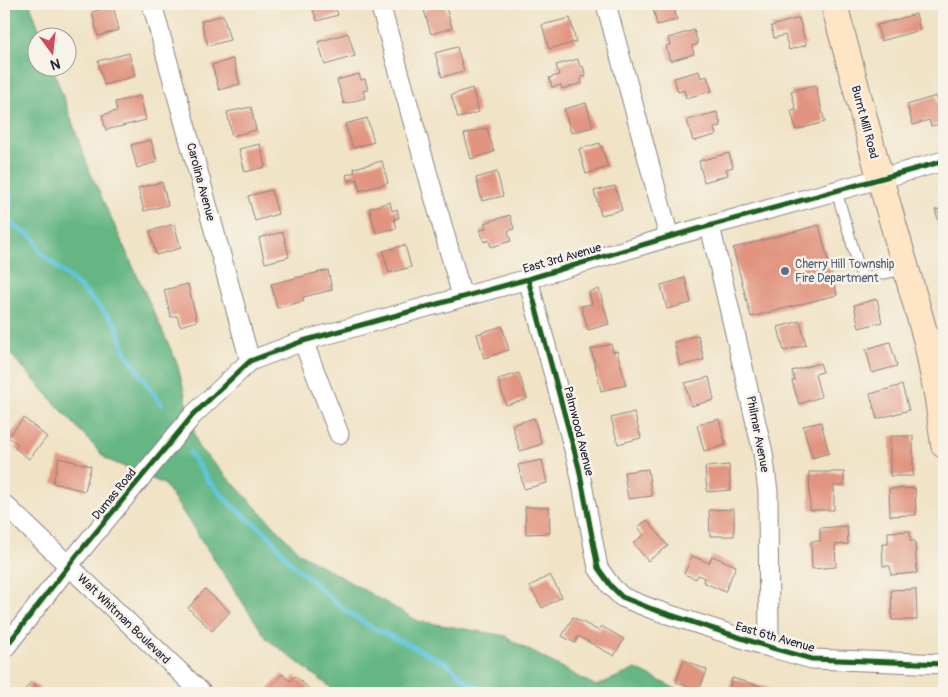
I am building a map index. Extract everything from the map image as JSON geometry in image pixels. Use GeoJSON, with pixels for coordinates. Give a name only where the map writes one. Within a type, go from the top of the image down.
{"type":"FeatureCollection","features":[{"type":"Feature","properties":{"kind":"main road","name":"Burnt Mill Road"},"geometry":{"type":"LineString","coordinates":[[834,4],[906,269],[937,355],[938,399],[944,445]]}},
{"type":"Feature","properties":{"kind":"street","name":"Carolina Avenue"},"geometry":{"type":"LineString","coordinates":[[152,4],[250,361]]}},
{"type":"Feature","properties":{"kind":"street"},"geometry":{"type":"LineString","coordinates":[[380,4],[462,296]]}},
{"type":"Feature","properties":{"kind":"street"},"geometry":{"type":"LineString","coordinates":[[606,4],[669,237]]}},
{"type":"Feature","properties":{"kind":"street","name":"East 3rd Avenue"},"geometry":{"type":"LineString","coordinates":[[250,361],[303,341],[944,161]]}},
{"type":"Feature","properties":{"kind":"street","name":"Philmar Avenue"},"geometry":{"type":"LineString","coordinates":[[710,226],[764,453],[768,492],[769,647]]}},
{"type":"Feature","properties":{"kind":"street","name":"Palmwood Avenue"},"geometry":{"type":"LineString","coordinates":[[528,279],[579,468],[598,568],[611,586]]}},
{"type":"Feature","properties":{"kind":"street"},"geometry":{"type":"LineString","coordinates":[[303,341],[339,434]]}},
{"type":"Feature","properties":{"kind":"street","name":"Dumas Road"},"geometry":{"type":"LineString","coordinates":[[4,649],[192,415],[250,361]]}},
{"type":"Feature","properties":{"kind":"street","name":"Walt Whitman Boulevard"},"geometry":{"type":"LineString","coordinates":[[4,504],[202,693]]}},
{"type":"Feature","properties":{"kind":"street","name":"East 6th Avenue"},"geometry":{"type":"LineString","coordinates":[[611,586],[622,597],[652,609],[812,659],[944,664]]}},
{"type":"Feature","properties":{"kind":"lane"},"geometry":{"type":"LineString","coordinates":[[836,190],[862,278],[906,269]]}},
{"type":"Feature","properties":{"kind":"green space"},"geometry":{"type":"Polygon","coordinates":[[[4,4],[30,4],[39,28],[28,28],[28,78],[57,78],[90,172],[177,363],[198,447],[301,554],[418,621],[506,636],[596,686],[636,669],[684,693],[338,693],[267,639],[164,484],[106,459],[4,347],[4,4]]]}},
{"type":"Feature","properties":{"kind":"building"},"geometry":{"type":"Polygon","coordinates":[[[311,4],[334,4],[338,15],[317,21],[311,4]]]}},
{"type":"Feature","properties":{"kind":"building"},"geometry":{"type":"Polygon","coordinates":[[[445,4],[452,28],[431,34],[424,10],[445,4]]]}},
{"type":"Feature","properties":{"kind":"building"},"geometry":{"type":"Polygon","coordinates":[[[652,4],[673,4],[677,20],[657,25],[652,4]]]}},
{"type":"Feature","properties":{"kind":"building"},"geometry":{"type":"Polygon","coordinates":[[[113,6],[119,30],[98,36],[92,12],[113,6]]]}},
{"type":"Feature","properties":{"kind":"building"},"geometry":{"type":"Polygon","coordinates":[[[916,14],[920,30],[881,41],[877,25],[916,14]]]}},
{"type":"Feature","properties":{"kind":"building"},"geometry":{"type":"Polygon","coordinates":[[[223,15],[230,40],[208,46],[201,21],[223,15]]]}},
{"type":"Feature","properties":{"kind":"building"},"geometry":{"type":"Polygon","coordinates":[[[570,18],[576,42],[549,49],[542,25],[570,18]]]}},
{"type":"Feature","properties":{"kind":"building"},"geometry":{"type":"Polygon","coordinates":[[[799,18],[806,45],[789,50],[785,35],[774,38],[771,26],[799,18]]]}},
{"type":"Feature","properties":{"kind":"building"},"geometry":{"type":"Polygon","coordinates":[[[694,30],[698,44],[692,46],[694,54],[670,61],[666,46],[670,45],[668,38],[694,30]]]}},
{"type":"Feature","properties":{"kind":"building"},"geometry":{"type":"Polygon","coordinates":[[[348,33],[355,56],[325,65],[318,42],[348,33]]]}},
{"type":"Feature","properties":{"kind":"building"},"geometry":{"type":"Polygon","coordinates":[[[457,47],[464,71],[442,77],[435,53],[457,47]]]}},
{"type":"Feature","properties":{"kind":"building"},"geometry":{"type":"Polygon","coordinates":[[[129,53],[135,76],[104,85],[98,61],[129,53]]]}},
{"type":"Feature","properties":{"kind":"building"},"geometry":{"type":"Polygon","coordinates":[[[233,59],[240,84],[219,90],[212,65],[233,59]]]}},
{"type":"Feature","properties":{"kind":"building"},"geometry":{"type":"Polygon","coordinates":[[[578,59],[580,67],[583,66],[586,76],[581,77],[582,83],[562,89],[561,85],[552,87],[549,78],[559,75],[556,65],[578,59]]]}},
{"type":"Feature","properties":{"kind":"building"},"geometry":{"type":"Polygon","coordinates":[[[699,71],[701,78],[707,76],[712,91],[686,98],[684,90],[678,92],[674,78],[699,71]]]}},
{"type":"Feature","properties":{"kind":"building"},"geometry":{"type":"Polygon","coordinates":[[[359,74],[361,80],[365,79],[368,90],[363,91],[365,98],[344,104],[337,80],[359,74]]]}},
{"type":"Feature","properties":{"kind":"building"},"geometry":{"type":"Polygon","coordinates":[[[815,85],[825,122],[796,130],[791,111],[796,110],[791,91],[815,85]]]}},
{"type":"Feature","properties":{"kind":"building"},"geometry":{"type":"Polygon","coordinates":[[[472,88],[479,112],[458,118],[451,95],[472,88]]]}},
{"type":"Feature","properties":{"kind":"building"},"geometry":{"type":"Polygon","coordinates":[[[140,96],[146,120],[106,130],[102,115],[117,111],[115,102],[140,96]]]}},
{"type":"Feature","properties":{"kind":"building"},"geometry":{"type":"Polygon","coordinates":[[[936,96],[944,123],[931,126],[929,120],[913,125],[907,105],[936,96]]]}},
{"type":"Feature","properties":{"kind":"building"},"geometry":{"type":"Polygon","coordinates":[[[586,103],[593,127],[571,133],[564,109],[586,103]]]}},
{"type":"Feature","properties":{"kind":"building"},"geometry":{"type":"Polygon","coordinates":[[[251,107],[256,130],[232,136],[227,112],[251,107]]]}},
{"type":"Feature","properties":{"kind":"building"},"geometry":{"type":"Polygon","coordinates":[[[717,112],[721,126],[714,128],[716,135],[693,141],[687,120],[717,112]]]}},
{"type":"Feature","properties":{"kind":"building"},"geometry":{"type":"Polygon","coordinates":[[[367,118],[374,142],[353,148],[345,124],[367,118]]]}},
{"type":"Feature","properties":{"kind":"building"},"geometry":{"type":"Polygon","coordinates":[[[487,128],[494,152],[471,159],[464,134],[487,128]]]}},
{"type":"Feature","properties":{"kind":"building"},"geometry":{"type":"Polygon","coordinates":[[[151,140],[157,162],[137,168],[131,145],[151,140]]]}},
{"type":"Feature","properties":{"kind":"building"},"geometry":{"type":"Polygon","coordinates":[[[600,143],[608,167],[586,174],[579,149],[600,143]]]}},
{"type":"Feature","properties":{"kind":"building"},"geometry":{"type":"Polygon","coordinates":[[[260,144],[265,167],[245,172],[239,149],[260,144]]]}},
{"type":"Feature","properties":{"kind":"building"},"geometry":{"type":"Polygon","coordinates":[[[729,153],[733,167],[726,169],[728,175],[704,182],[699,161],[729,153]]]}},
{"type":"Feature","properties":{"kind":"building"},"geometry":{"type":"Polygon","coordinates":[[[382,161],[388,183],[360,191],[357,179],[348,181],[346,175],[355,172],[354,168],[382,161]]]}},
{"type":"Feature","properties":{"kind":"building"},"geometry":{"type":"Polygon","coordinates":[[[497,172],[503,196],[482,201],[476,178],[497,172]]]}},
{"type":"Feature","properties":{"kind":"building"},"geometry":{"type":"Polygon","coordinates":[[[162,182],[168,205],[144,211],[138,188],[162,182]]]}},
{"type":"Feature","properties":{"kind":"building"},"geometry":{"type":"Polygon","coordinates":[[[615,186],[622,210],[601,215],[594,191],[615,186]]]}},
{"type":"Feature","properties":{"kind":"building"},"geometry":{"type":"Polygon","coordinates":[[[271,190],[278,214],[255,221],[248,196],[271,190]]]}},
{"type":"Feature","properties":{"kind":"building"},"geometry":{"type":"Polygon","coordinates":[[[390,202],[392,211],[397,209],[399,218],[394,219],[397,228],[376,233],[369,208],[390,202]]]}},
{"type":"Feature","properties":{"kind":"building"},"geometry":{"type":"Polygon","coordinates":[[[944,208],[944,237],[935,210],[944,208]]]}},
{"type":"Feature","properties":{"kind":"building"},"geometry":{"type":"Polygon","coordinates":[[[510,215],[514,229],[508,231],[511,241],[491,247],[489,240],[484,242],[480,230],[486,228],[484,223],[510,215]]]}},
{"type":"Feature","properties":{"kind":"building"},"geometry":{"type":"Polygon","coordinates":[[[174,224],[181,248],[156,255],[150,231],[174,224]]]}},
{"type":"Feature","properties":{"kind":"building","name":"Cherry Hill Township Fire Department"},"geometry":{"type":"Polygon","coordinates":[[[819,225],[837,295],[751,317],[733,248],[819,225]]]}},
{"type":"Feature","properties":{"kind":"building"},"geometry":{"type":"Polygon","coordinates":[[[283,232],[289,257],[265,263],[259,238],[283,232]]]}},
{"type":"Feature","properties":{"kind":"building"},"geometry":{"type":"Polygon","coordinates":[[[405,245],[411,267],[389,273],[383,251],[405,245]]]}},
{"type":"Feature","properties":{"kind":"building"},"geometry":{"type":"Polygon","coordinates":[[[328,270],[332,290],[303,297],[304,301],[277,308],[271,284],[328,270]]]}},
{"type":"Feature","properties":{"kind":"building"},"geometry":{"type":"Polygon","coordinates":[[[685,278],[691,303],[667,309],[661,285],[685,278]]]}},
{"type":"Feature","properties":{"kind":"building"},"geometry":{"type":"Polygon","coordinates":[[[188,284],[197,321],[180,326],[177,316],[171,317],[164,290],[188,284]]]}},
{"type":"Feature","properties":{"kind":"building"},"geometry":{"type":"Polygon","coordinates":[[[599,289],[609,324],[588,330],[581,306],[592,304],[589,292],[599,289]]]}},
{"type":"Feature","properties":{"kind":"building"},"geometry":{"type":"Polygon","coordinates":[[[877,299],[882,322],[859,328],[854,305],[877,299]]]}},
{"type":"Feature","properties":{"kind":"building"},"geometry":{"type":"Polygon","coordinates":[[[800,321],[806,345],[784,351],[778,327],[800,321]]]}},
{"type":"Feature","properties":{"kind":"building"},"geometry":{"type":"Polygon","coordinates":[[[502,326],[509,350],[484,358],[477,334],[502,326]]]}},
{"type":"Feature","properties":{"kind":"building"},"geometry":{"type":"Polygon","coordinates":[[[698,335],[704,360],[680,366],[674,342],[698,335]]]}},
{"type":"Feature","properties":{"kind":"building"},"geometry":{"type":"Polygon","coordinates":[[[890,342],[897,366],[872,373],[866,349],[890,342]]]}},
{"type":"Feature","properties":{"kind":"building"},"geometry":{"type":"Polygon","coordinates":[[[611,344],[613,352],[617,351],[626,385],[601,391],[591,349],[611,344]]]}},
{"type":"Feature","properties":{"kind":"building"},"geometry":{"type":"Polygon","coordinates":[[[820,363],[823,372],[815,374],[821,397],[799,404],[792,381],[795,380],[792,371],[820,363]]]}},
{"type":"Feature","properties":{"kind":"building"},"geometry":{"type":"Polygon","coordinates":[[[519,373],[527,399],[506,405],[498,379],[519,373]]]}},
{"type":"Feature","properties":{"kind":"building"},"geometry":{"type":"Polygon","coordinates":[[[709,377],[714,400],[691,406],[685,383],[709,377]]]}},
{"type":"Feature","properties":{"kind":"building"},"geometry":{"type":"Polygon","coordinates":[[[902,385],[909,410],[877,419],[870,394],[902,385]]]}},
{"type":"Feature","properties":{"kind":"building"},"geometry":{"type":"Polygon","coordinates":[[[634,412],[641,438],[618,444],[611,418],[634,412]]]}},
{"type":"Feature","properties":{"kind":"building"},"geometry":{"type":"Polygon","coordinates":[[[24,418],[47,437],[29,459],[15,448],[18,444],[8,437],[24,418]]]}},
{"type":"Feature","properties":{"kind":"building"},"geometry":{"type":"Polygon","coordinates":[[[534,418],[542,444],[520,451],[512,425],[534,418]]]}},
{"type":"Feature","properties":{"kind":"building"},"geometry":{"type":"Polygon","coordinates":[[[719,419],[726,445],[704,451],[697,425],[719,419]]]}},
{"type":"Feature","properties":{"kind":"building"},"geometry":{"type":"Polygon","coordinates":[[[821,422],[829,453],[812,458],[803,426],[821,422]]]}},
{"type":"Feature","properties":{"kind":"building"},"geometry":{"type":"Polygon","coordinates":[[[890,436],[913,436],[913,476],[890,476],[890,436]]]}},
{"type":"Feature","properties":{"kind":"building"},"geometry":{"type":"Polygon","coordinates":[[[59,458],[91,466],[85,491],[53,483],[59,458]]]}},
{"type":"Feature","properties":{"kind":"building"},"geometry":{"type":"Polygon","coordinates":[[[542,460],[547,483],[524,489],[518,465],[542,460]]]}},
{"type":"Feature","properties":{"kind":"building"},"geometry":{"type":"Polygon","coordinates":[[[729,465],[731,490],[707,492],[705,467],[729,465]]]}},
{"type":"Feature","properties":{"kind":"building"},"geometry":{"type":"Polygon","coordinates":[[[648,469],[652,496],[628,499],[624,472],[648,469]]]}},
{"type":"Feature","properties":{"kind":"building"},"geometry":{"type":"Polygon","coordinates":[[[809,472],[844,472],[844,486],[834,486],[834,510],[810,510],[809,472]]]}},
{"type":"Feature","properties":{"kind":"building"},"geometry":{"type":"Polygon","coordinates":[[[915,488],[916,515],[890,516],[889,489],[915,488]]]}},
{"type":"Feature","properties":{"kind":"building"},"geometry":{"type":"Polygon","coordinates":[[[525,507],[549,507],[550,533],[526,534],[525,507]]]}},
{"type":"Feature","properties":{"kind":"building"},"geometry":{"type":"Polygon","coordinates":[[[734,509],[734,536],[710,536],[709,510],[734,509]]]}},
{"type":"Feature","properties":{"kind":"building"},"geometry":{"type":"Polygon","coordinates":[[[647,520],[668,546],[648,561],[633,543],[644,535],[638,527],[647,520]]]}},
{"type":"Feature","properties":{"kind":"building"},"geometry":{"type":"Polygon","coordinates":[[[847,526],[848,544],[835,545],[836,567],[812,569],[811,541],[820,541],[820,528],[847,526]]]}},
{"type":"Feature","properties":{"kind":"building"},"geometry":{"type":"Polygon","coordinates":[[[910,531],[910,541],[915,541],[917,573],[891,575],[890,566],[883,566],[882,544],[888,544],[888,532],[910,531]]]}},
{"type":"Feature","properties":{"kind":"building"},"geometry":{"type":"Polygon","coordinates":[[[692,556],[709,563],[712,556],[736,566],[725,592],[703,582],[704,578],[698,575],[696,579],[684,574],[692,556]]]}},
{"type":"Feature","properties":{"kind":"building"},"geometry":{"type":"Polygon","coordinates":[[[550,575],[562,597],[542,608],[530,586],[550,575]]]}},
{"type":"Feature","properties":{"kind":"building"},"geometry":{"type":"Polygon","coordinates":[[[205,589],[230,612],[212,631],[188,608],[205,589]]]}},
{"type":"Feature","properties":{"kind":"building"},"geometry":{"type":"Polygon","coordinates":[[[916,589],[917,620],[892,620],[891,590],[916,589]]]}},
{"type":"Feature","properties":{"kind":"building"},"geometry":{"type":"Polygon","coordinates":[[[573,617],[599,631],[601,626],[624,639],[614,656],[578,636],[575,643],[562,636],[573,617]]]}},
{"type":"Feature","properties":{"kind":"building"},"geometry":{"type":"Polygon","coordinates":[[[684,660],[707,670],[699,691],[676,682],[684,660]]]}},
{"type":"Feature","properties":{"kind":"building"},"geometry":{"type":"Polygon","coordinates":[[[282,674],[290,681],[295,676],[314,693],[276,693],[269,688],[282,674]]]}},
{"type":"Feature","properties":{"kind":"building"},"geometry":{"type":"Polygon","coordinates":[[[732,678],[784,693],[728,693],[732,678]]]}},
{"type":"Feature","properties":{"kind":"building"},"geometry":{"type":"Polygon","coordinates":[[[31,682],[46,693],[22,693],[31,682]]]}},
{"type":"Feature","properties":{"kind":"waterway"},"geometry":{"type":"LineString","coordinates":[[4,169],[11,198],[9,216],[11,222],[15,227],[32,236],[41,253],[81,288],[116,324],[126,353],[161,404]]}},
{"type":"Feature","properties":{"kind":"waterway"},"geometry":{"type":"LineString","coordinates":[[190,453],[208,480],[230,504],[269,535],[288,560],[343,609],[371,627],[447,663],[468,683],[490,693]]}},
{"type":"Feature","properties":{"kind":"cycle path"},"geometry":{"type":"LineString","coordinates":[[4,649],[77,555],[193,415],[250,361],[303,341],[944,161]]}},
{"type":"Feature","properties":{"kind":"cycle path"},"geometry":{"type":"LineString","coordinates":[[528,279],[579,468],[598,568],[622,597],[652,609],[812,659],[944,664]]}},
{"type":"Feature","properties":{"kind":"place","name":"Cherry Hill Township Fire Department"},"geometry":{"type":"Point","coordinates":[785,271]}}]}
